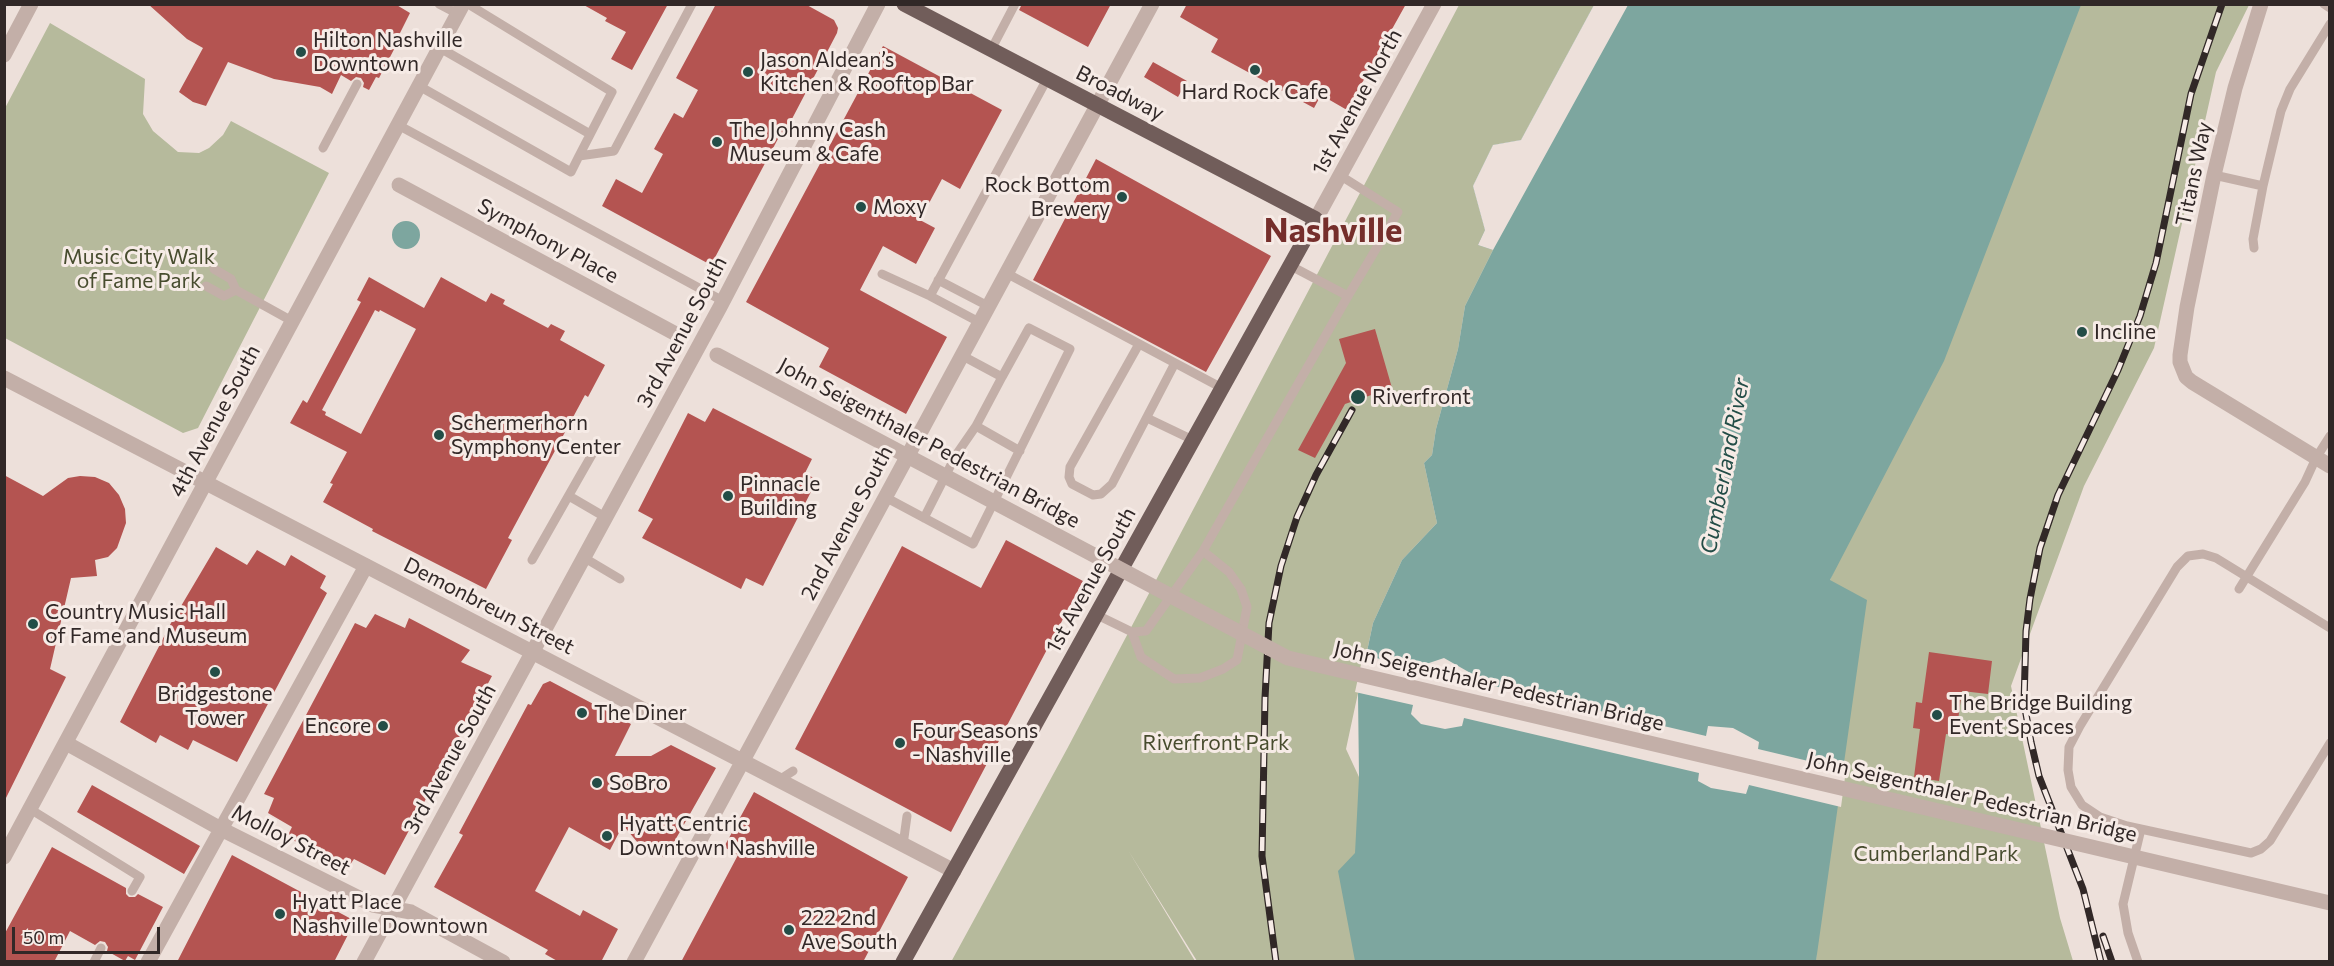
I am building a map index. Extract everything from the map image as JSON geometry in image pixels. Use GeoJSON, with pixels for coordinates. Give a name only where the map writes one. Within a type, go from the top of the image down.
{"type":"FeatureCollection","features":[{"type":"Feature","properties":{"kind":"main road","name":"Broadway"},"geometry":{"type":"LineString","coordinates":[[904,4],[1316,219]]}},
{"type":"Feature","properties":{"kind":"main road","name":"1st Avenue South"},"geometry":{"type":"LineString","coordinates":[[903,962],[1316,219]]}},
{"type":"Feature","properties":{"kind":"street"},"geometry":{"type":"LineString","coordinates":[[4,55],[31,4]]}},
{"type":"Feature","properties":{"kind":"street","name":"3rd Avenue South"},"geometry":{"type":"LineString","coordinates":[[364,962],[723,301],[878,4]]}},
{"type":"Feature","properties":{"kind":"street","name":"2nd Avenue South"},"geometry":{"type":"LineString","coordinates":[[634,962],[1152,4]]}},
{"type":"Feature","properties":{"kind":"street","name":"1st Avenue North"},"geometry":{"type":"LineString","coordinates":[[1316,219],[1434,4]]}},
{"type":"Feature","properties":{"kind":"street","name":"Titans Way"},"geometry":{"type":"LineString","coordinates":[[2261,4],[2235,88],[2214,175],[2180,355],[2183,370],[2192,382],[2316,458]]}},
{"type":"Feature","properties":{"kind":"street","name":"4th Avenue South"},"geometry":{"type":"LineString","coordinates":[[4,857],[463,8]]}},
{"type":"Feature","properties":{"kind":"street","name":"Symphony Place"},"geometry":{"type":"LineString","coordinates":[[399,185],[676,334]]}},
{"type":"Feature","properties":{"kind":"street","name":"John Seigenthaler Pedestrian Bridge"},"geometry":{"type":"LineString","coordinates":[[717,355],[1288,657],[2330,903]]}},
{"type":"Feature","properties":{"kind":"street","name":"Demonbreun Street"},"geometry":{"type":"LineString","coordinates":[[4,378],[954,871]]}},
{"type":"Feature","properties":{"kind":"street"},"geometry":{"type":"LineString","coordinates":[[2316,458],[2330,466]]}},
{"type":"Feature","properties":{"kind":"street"},"geometry":{"type":"LineString","coordinates":[[148,962],[366,566]]}},
{"type":"Feature","properties":{"kind":"street","name":"Molloy Street"},"geometry":{"type":"LineString","coordinates":[[66,743],[221,829],[373,905],[411,912],[503,962]]}},
{"type":"Feature","properties":{"kind":"lane"},"geometry":{"type":"LineString","coordinates":[[419,86],[570,172],[612,92],[463,8],[439,4]]}},
{"type":"Feature","properties":{"kind":"lane"},"geometry":{"type":"LineString","coordinates":[[579,156],[614,151],[692,4]]}},
{"type":"Feature","properties":{"kind":"lane"},"geometry":{"type":"LineString","coordinates":[[990,50],[1015,4]]}},
{"type":"Feature","properties":{"kind":"lane"},"geometry":{"type":"LineString","coordinates":[[2324,4],[2330,8]]}},
{"type":"Feature","properties":{"kind":"lane"},"geometry":{"type":"LineString","coordinates":[[2254,248],[2253,239],[2263,186],[2285,100],[2330,24]]}},
{"type":"Feature","properties":{"kind":"lane"},"geometry":{"type":"LineString","coordinates":[[440,48],[591,134]]}},
{"type":"Feature","properties":{"kind":"lane"},"geometry":{"type":"LineString","coordinates":[[930,296],[1047,79]]}},
{"type":"Feature","properties":{"kind":"lane"},"geometry":{"type":"LineString","coordinates":[[323,147],[357,84]]}},
{"type":"Feature","properties":{"kind":"lane"},"geometry":{"type":"LineString","coordinates":[[398,125],[723,301]]}},
{"type":"Feature","properties":{"kind":"lane"},"geometry":{"type":"LineString","coordinates":[[2214,175],[2263,186]]}},
{"type":"Feature","properties":{"kind":"lane"},"geometry":{"type":"LineString","coordinates":[[1095,614],[1132,632],[1146,631],[1203,551],[1398,212],[1341,176]]}},
{"type":"Feature","properties":{"kind":"lane"},"geometry":{"type":"LineString","coordinates":[[1291,266],[1348,296]]}},
{"type":"Feature","properties":{"kind":"lane"},"geometry":{"type":"LineString","coordinates":[[214,269],[231,279],[236,290],[292,321]]}},
{"type":"Feature","properties":{"kind":"lane"},"geometry":{"type":"LineString","coordinates":[[1006,273],[1222,388]]}},
{"type":"Feature","properties":{"kind":"lane"},"geometry":{"type":"LineString","coordinates":[[882,274],[979,322]]}},
{"type":"Feature","properties":{"kind":"lane"},"geometry":{"type":"LineString","coordinates":[[938,280],[988,306]]}},
{"type":"Feature","properties":{"kind":"lane"},"geometry":{"type":"LineString","coordinates":[[206,286],[224,296],[236,290]]}},
{"type":"Feature","properties":{"kind":"lane"},"geometry":{"type":"LineString","coordinates":[[885,497],[924,518],[973,544],[1070,349],[1029,328],[976,426],[956,455],[924,518]]}},
{"type":"Feature","properties":{"kind":"lane"},"geometry":{"type":"LineString","coordinates":[[1139,344],[1070,467],[1069,477],[1072,484],[1093,495],[1101,494],[1112,484],[1175,363]]}},
{"type":"Feature","properties":{"kind":"lane"},"geometry":{"type":"LineString","coordinates":[[961,355],[1002,377]]}},
{"type":"Feature","properties":{"kind":"lane"},"geometry":{"type":"LineString","coordinates":[[1147,418],[1193,440]]}},
{"type":"Feature","properties":{"kind":"lane"},"geometry":{"type":"LineString","coordinates":[[976,426],[1020,451]]}},
{"type":"Feature","properties":{"kind":"lane"},"geometry":{"type":"LineString","coordinates":[[2239,589],[2305,482],[2330,436]]}},
{"type":"Feature","properties":{"kind":"lane"},"geometry":{"type":"LineString","coordinates":[[532,560],[594,451]]}},
{"type":"Feature","properties":{"kind":"lane"},"geometry":{"type":"LineString","coordinates":[[569,496],[605,517]]}},
{"type":"Feature","properties":{"kind":"lane"},"geometry":{"type":"LineString","coordinates":[[1132,632],[1141,657],[1174,679],[1200,678],[1223,669],[1237,660],[1247,607],[1241,589],[1229,572],[1203,551]]}},
{"type":"Feature","properties":{"kind":"lane"},"geometry":{"type":"LineString","coordinates":[[2330,628],[2216,558],[2203,554],[2188,556],[2177,567],[2069,747],[2067,770],[2072,787],[2082,805],[2113,822],[2140,830],[2251,853],[2256,852],[2270,841],[2330,744]]}},
{"type":"Feature","properties":{"kind":"lane"},"geometry":{"type":"LineString","coordinates":[[583,557],[620,579]]}},
{"type":"Feature","properties":{"kind":"lane"},"geometry":{"type":"LineString","coordinates":[[779,780],[793,771]]}},
{"type":"Feature","properties":{"kind":"lane"},"geometry":{"type":"LineString","coordinates":[[30,809],[140,876],[132,891]]}},
{"type":"Feature","properties":{"kind":"lane"},"geometry":{"type":"LineString","coordinates":[[903,845],[907,816]]}},
{"type":"Feature","properties":{"kind":"lane"},"geometry":{"type":"LineString","coordinates":[[2138,962],[2128,933],[2123,904],[2140,830]]}},
{"type":"Feature","properties":{"kind":"lane"},"geometry":{"type":"LineString","coordinates":[[94,962],[101,948]]}},
{"type":"Feature","properties":{"kind":"green space","name":"Riverfront Park"},"geometry":{"type":"Polygon","coordinates":[[[1459,5],[1594,5],[1521,140],[1493,145],[1473,186],[1493,250],[1465,306],[1458,349],[1436,429],[1432,455],[1424,463],[1437,523],[1402,560],[1373,623],[1346,749],[1359,777],[1362,961],[1197,961],[1128,850],[1195,961],[951,962],[1067,749],[1459,5]]]}},
{"type":"Feature","properties":{"kind":"green space","name":"Cumberland Park"},"geometry":{"type":"Polygon","coordinates":[[[2072,5],[2249,5],[2216,72],[2154,348],[2084,486],[2011,686],[2060,918],[2073,961],[1816,962],[1830,580],[2072,5]]]}},
{"type":"Feature","properties":{"kind":"green space","name":"Music City Walk of Fame Park"},"geometry":{"type":"Polygon","coordinates":[[[50,23],[145,79],[143,114],[153,131],[178,152],[199,153],[209,148],[223,135],[231,121],[329,173],[198,428],[183,433],[5,338],[4,110],[50,23]]]}},
{"type":"Feature","properties":{"kind":"water","name":"Cumberland River"},"geometry":{"type":"Polygon","coordinates":[[[1594,5],[2081,5],[1944,361],[1830,580],[1867,600],[1816,961],[1355,961],[1338,871],[1355,853],[1359,777],[1358,694],[1373,623],[1402,560],[1437,523],[1424,463],[1432,455],[1436,429],[1458,349],[1465,306],[1493,250],[1478,245],[1485,230],[1473,186],[1493,145],[1521,140],[1594,5]]]}},
{"type":"Feature","properties":{"kind":"water"},"geometry":{"type":"Polygon","coordinates":[[[406,221],[416,225],[420,235],[416,245],[406,249],[396,245],[392,235],[396,225],[406,221]]]}},
{"type":"Feature","properties":{"kind":"pier"},"geometry":{"type":"Polygon","coordinates":[[[1594,5],[1628,5],[1493,250],[1478,245],[1485,230],[1473,186],[1493,145],[1521,140],[1594,5]]]}},
{"type":"Feature","properties":{"kind":"pier"},"geometry":{"type":"Polygon","coordinates":[[[1363,655],[1424,669],[1426,664],[1444,658],[1474,675],[1473,681],[1706,736],[1708,726],[1733,728],[1759,742],[1758,749],[1846,770],[1841,807],[1749,785],[1746,794],[1711,788],[1698,781],[1699,773],[1464,718],[1462,726],[1445,729],[1421,724],[1411,714],[1413,705],[1355,692],[1363,655]]]}},
{"type":"Feature","properties":{"kind":"building","name":"Hilton Nashville Downtown"},"geometry":{"type":"Polygon","coordinates":[[[148,4],[395,4],[410,13],[379,78],[376,77],[369,90],[363,87],[364,83],[361,78],[356,77],[351,81],[341,75],[332,94],[320,87],[274,79],[228,62],[206,106],[193,102],[179,92],[203,48],[187,39],[148,4]]]}},
{"type":"Feature","properties":{"kind":"building"},"geometry":{"type":"Polygon","coordinates":[[[582,4],[668,4],[632,70],[611,59],[626,32],[605,21],[607,18],[582,4]]]}},
{"type":"Feature","properties":{"kind":"building"},"geometry":{"type":"Polygon","coordinates":[[[716,4],[805,4],[834,20],[838,28],[783,136],[780,135],[711,265],[602,206],[616,179],[642,193],[663,154],[654,149],[674,113],[683,118],[698,90],[676,78],[716,4]]]}},
{"type":"Feature","properties":{"kind":"building"},"geometry":{"type":"Polygon","coordinates":[[[1022,4],[1111,4],[1088,47],[1019,10],[1022,4]]]}},
{"type":"Feature","properties":{"kind":"building"},"geometry":{"type":"Polygon","coordinates":[[[1187,4],[1406,4],[1347,110],[1321,95],[1314,108],[1211,52],[1218,39],[1180,17],[1187,4]]]}},
{"type":"Feature","properties":{"kind":"building"},"geometry":{"type":"Polygon","coordinates":[[[883,46],[1002,110],[960,189],[942,179],[920,220],[935,228],[916,264],[883,246],[860,290],[947,337],[906,414],[819,367],[829,348],[746,302],[883,46]]]}},
{"type":"Feature","properties":{"kind":"building"},"geometry":{"type":"Polygon","coordinates":[[[1153,62],[1187,81],[1178,97],[1144,77],[1153,62]]]}},
{"type":"Feature","properties":{"kind":"building"},"geometry":{"type":"Polygon","coordinates":[[[1096,159],[1271,256],[1206,372],[1033,280],[1096,159]]]}},
{"type":"Feature","properties":{"kind":"building","name":"Schermerhorn Symphony Center"},"geometry":{"type":"Polygon","coordinates":[[[369,277],[424,308],[441,277],[486,302],[491,293],[505,300],[503,304],[548,328],[551,324],[565,331],[560,340],[605,365],[588,397],[585,395],[508,538],[512,540],[486,589],[372,531],[373,529],[323,502],[333,484],[330,483],[347,452],[290,423],[303,400],[307,403],[361,302],[357,300],[369,277]],[[375,310],[322,410],[326,412],[325,415],[361,434],[416,329],[380,310],[379,312],[375,310]]]}},
{"type":"Feature","properties":{"kind":"building"},"geometry":{"type":"Polygon","coordinates":[[[1375,329],[1392,388],[1345,404],[1315,458],[1298,450],[1346,363],[1339,339],[1375,329]]]}},
{"type":"Feature","properties":{"kind":"building","name":"Pinnacle Building"},"geometry":{"type":"Polygon","coordinates":[[[713,408],[812,459],[805,473],[817,480],[763,586],[746,578],[741,589],[642,538],[653,519],[638,511],[688,413],[705,422],[713,408]]]}},
{"type":"Feature","properties":{"kind":"building","name":"Country Music Hall of Fame and Museum"},"geometry":{"type":"Polygon","coordinates":[[[4,475],[43,496],[68,478],[95,477],[109,483],[119,495],[125,509],[126,523],[117,548],[108,557],[95,560],[97,576],[71,578],[50,669],[66,677],[4,802],[4,475]]]}},
{"type":"Feature","properties":{"kind":"building"},"geometry":{"type":"Polygon","coordinates":[[[1006,540],[1083,581],[951,832],[795,749],[902,546],[981,588],[1006,540]]]}},
{"type":"Feature","properties":{"kind":"building","name":"Bridgestone Tower"},"geometry":{"type":"Polygon","coordinates":[[[216,547],[247,565],[257,550],[285,566],[291,555],[326,576],[320,588],[327,593],[237,762],[193,740],[188,750],[160,735],[156,743],[120,722],[171,623],[216,547]]]}},
{"type":"Feature","properties":{"kind":"building","name":"Encore"},"geometry":{"type":"Polygon","coordinates":[[[375,614],[405,628],[409,618],[470,650],[461,662],[492,676],[385,875],[354,859],[347,869],[287,837],[292,827],[268,813],[274,798],[264,794],[355,623],[366,628],[375,614]]]}},
{"type":"Feature","properties":{"kind":"building","name":"The Bridge Building Event Spaces"},"geometry":{"type":"Polygon","coordinates":[[[1929,652],[1992,661],[1988,694],[1962,691],[1956,735],[1946,734],[1939,781],[1914,777],[1920,729],[1913,728],[1916,702],[1922,703],[1929,652]]]}},
{"type":"Feature","properties":{"kind":"building","name":"SoBro"},"geometry":{"type":"Polygon","coordinates":[[[550,681],[631,724],[615,756],[651,756],[671,745],[716,768],[665,858],[638,843],[623,825],[610,850],[569,827],[535,891],[580,916],[583,910],[618,929],[601,962],[559,962],[545,954],[548,950],[434,887],[463,835],[459,833],[528,704],[531,705],[543,684],[550,681]]]}},
{"type":"Feature","properties":{"kind":"building"},"geometry":{"type":"Polygon","coordinates":[[[92,785],[200,846],[184,874],[77,812],[92,785]]]}},
{"type":"Feature","properties":{"kind":"building","name":"222 2nd Ave South"},"geometry":{"type":"Polygon","coordinates":[[[754,792],[908,877],[863,962],[681,962],[738,855],[724,847],[754,792]]]}},
{"type":"Feature","properties":{"kind":"building"},"geometry":{"type":"Polygon","coordinates":[[[52,847],[126,888],[126,894],[129,897],[135,897],[138,894],[163,907],[135,960],[128,956],[125,961],[107,951],[108,947],[105,942],[100,941],[95,945],[70,931],[54,962],[4,962],[4,935],[52,847]]]}},
{"type":"Feature","properties":{"kind":"building","name":"Hyatt Place Nashville Downtown"},"geometry":{"type":"Polygon","coordinates":[[[232,855],[355,921],[334,962],[177,962],[232,855]]]}},
{"type":"Feature","properties":{"kind":"railway"},"geometry":{"type":"LineString","coordinates":[[2101,962],[2083,889],[2039,776],[2031,742],[2024,703],[2026,631],[2030,599],[2040,548],[2058,495],[2118,370],[2140,316],[2156,263],[2191,94],[2222,4]]}},
{"type":"Feature","properties":{"kind":"railway"},"geometry":{"type":"LineString","coordinates":[[1276,962],[1262,856],[1269,623],[1281,566],[1297,517],[1316,475],[1352,410]]}},
{"type":"Feature","properties":{"kind":"railway"},"geometry":{"type":"LineString","coordinates":[[2103,936],[2112,962]]}},
{"type":"Feature","properties":{"kind":"place","name":"Hilton Nashville Downtown"},"geometry":{"type":"Point","coordinates":[301,52]}},
{"type":"Feature","properties":{"kind":"place","name":"Hard Rock Cafe"},"geometry":{"type":"Point","coordinates":[1255,70]}},
{"type":"Feature","properties":{"kind":"place","name":"Jason Aldean’s Kitchen & Rooftop Bar"},"geometry":{"type":"Point","coordinates":[748,72]}},
{"type":"Feature","properties":{"kind":"place","name":"The Johnny Cash Museum & Cafe"},"geometry":{"type":"Point","coordinates":[717,142]}},
{"type":"Feature","properties":{"kind":"place","name":"Rock Bottom Brewery"},"geometry":{"type":"Point","coordinates":[1122,197]}},
{"type":"Feature","properties":{"kind":"place","name":"Moxy"},"geometry":{"type":"Point","coordinates":[861,207]}},
{"type":"Feature","properties":{"kind":"place","name":"Incline"},"geometry":{"type":"Point","coordinates":[2082,332]}},
{"type":"Feature","properties":{"kind":"place","name":"Riverfront"},"geometry":{"type":"Point","coordinates":[1358,397]}},
{"type":"Feature","properties":{"kind":"place","name":"Schermerhorn Symphony Center"},"geometry":{"type":"Point","coordinates":[439,435]}},
{"type":"Feature","properties":{"kind":"place","name":"Pinnacle Building"},"geometry":{"type":"Point","coordinates":[728,496]}},
{"type":"Feature","properties":{"kind":"place","name":"Country Music Hall of Fame and Museum"},"geometry":{"type":"Point","coordinates":[33,624]}},
{"type":"Feature","properties":{"kind":"place","name":"Bridgestone Tower"},"geometry":{"type":"Point","coordinates":[215,672]}},
{"type":"Feature","properties":{"kind":"place","name":"The Diner"},"geometry":{"type":"Point","coordinates":[582,713]}},
{"type":"Feature","properties":{"kind":"place","name":"The Bridge Building Event Spaces"},"geometry":{"type":"Point","coordinates":[1937,715]}},
{"type":"Feature","properties":{"kind":"place","name":"Encore"},"geometry":{"type":"Point","coordinates":[383,726]}},
{"type":"Feature","properties":{"kind":"place","name":"Four Seasons - Nashville"},"geometry":{"type":"Point","coordinates":[900,743]}},
{"type":"Feature","properties":{"kind":"place","name":"SoBro"},"geometry":{"type":"Point","coordinates":[597,783]}},
{"type":"Feature","properties":{"kind":"place","name":"Hyatt Centric Downtown Nashville"},"geometry":{"type":"Point","coordinates":[607,836]}},
{"type":"Feature","properties":{"kind":"place","name":"Hyatt Place Nashville Downtown"},"geometry":{"type":"Point","coordinates":[280,914]}},
{"type":"Feature","properties":{"kind":"place","name":"222 2nd Ave South"},"geometry":{"type":"Point","coordinates":[789,930]}},
{"type":"Feature","properties":{"kind":"district","name":"Nashville"},"geometry":{"type":"Point","coordinates":[1333,231]}}]}
